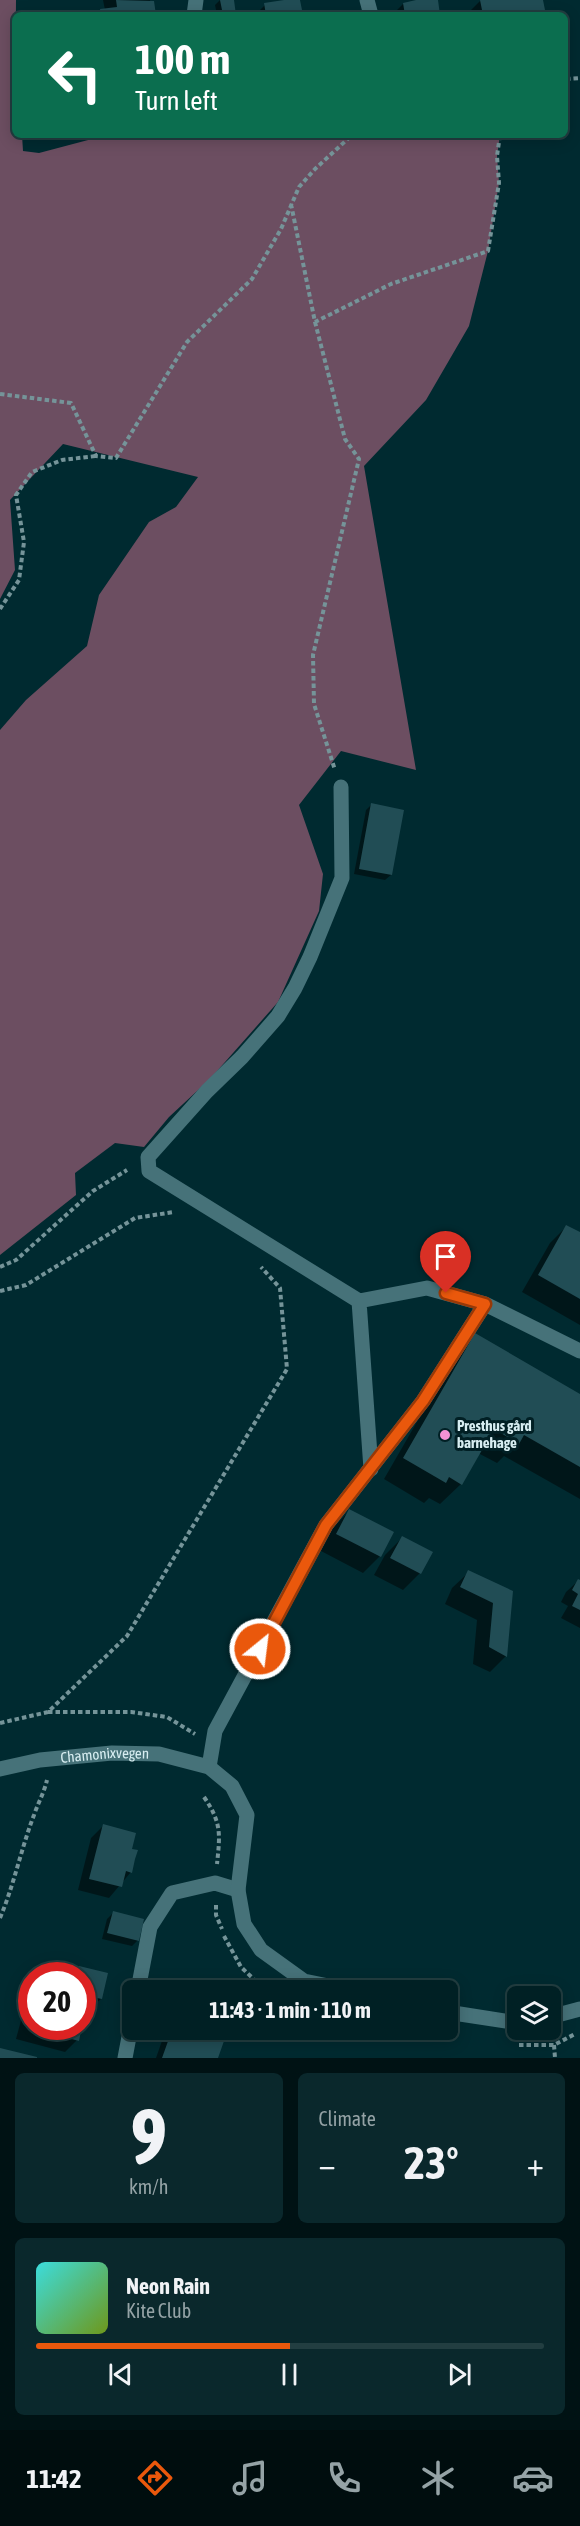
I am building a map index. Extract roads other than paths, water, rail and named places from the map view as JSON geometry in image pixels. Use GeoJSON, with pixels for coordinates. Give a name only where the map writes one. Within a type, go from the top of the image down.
{"type":"FeatureCollection","features":[{"type":"Feature","properties":{"kind":"street"},"geometry":{"type":"LineString","coordinates":[[341,787],[342,878],[310,957],[278,1016],[148,1157],[149,1171],[205,1208],[359,1301],[427,1288],[485,1304],[580,1351]]}},
{"type":"Feature","properties":{"kind":"street"},"geometry":{"type":"LineString","coordinates":[[359,1301],[371,1469]]}},
{"type":"Feature","properties":{"kind":"street"},"geometry":{"type":"LineString","coordinates":[[209,1767],[215,1731],[326,1525],[423,1401],[485,1304]]}},
{"type":"Feature","properties":{"kind":"street","name":"Chamonixvegen"},"geometry":{"type":"LineString","coordinates":[[0,1769],[40,1760],[112,1753],[159,1754],[209,1767],[232,1786],[247,1815],[238,1890],[244,1924],[261,1950],[303,1980]]}},
{"type":"Feature","properties":{"kind":"street"},"geometry":{"type":"LineString","coordinates":[[140,1980],[150,1927],[172,1893],[215,1883],[238,1890]]}},
{"type":"Feature","properties":{"kind":"street"},"geometry":{"type":"LineString","coordinates":[[561,2014],[580,2009]]}},
{"type":"Feature","properties":{"kind":"street"},"geometry":{"type":"LineString","coordinates":[[458,2014],[507,2021]]}},
{"type":"Feature","properties":{"kind":"street"},"geometry":{"type":"LineString","coordinates":[[125,2058],[128,2040]]}},
{"type":"Feature","properties":{"kind":"place","name":"Presthus gård barnehage"},"geometry":{"type":"Point","coordinates":[445,1435]}}]}
